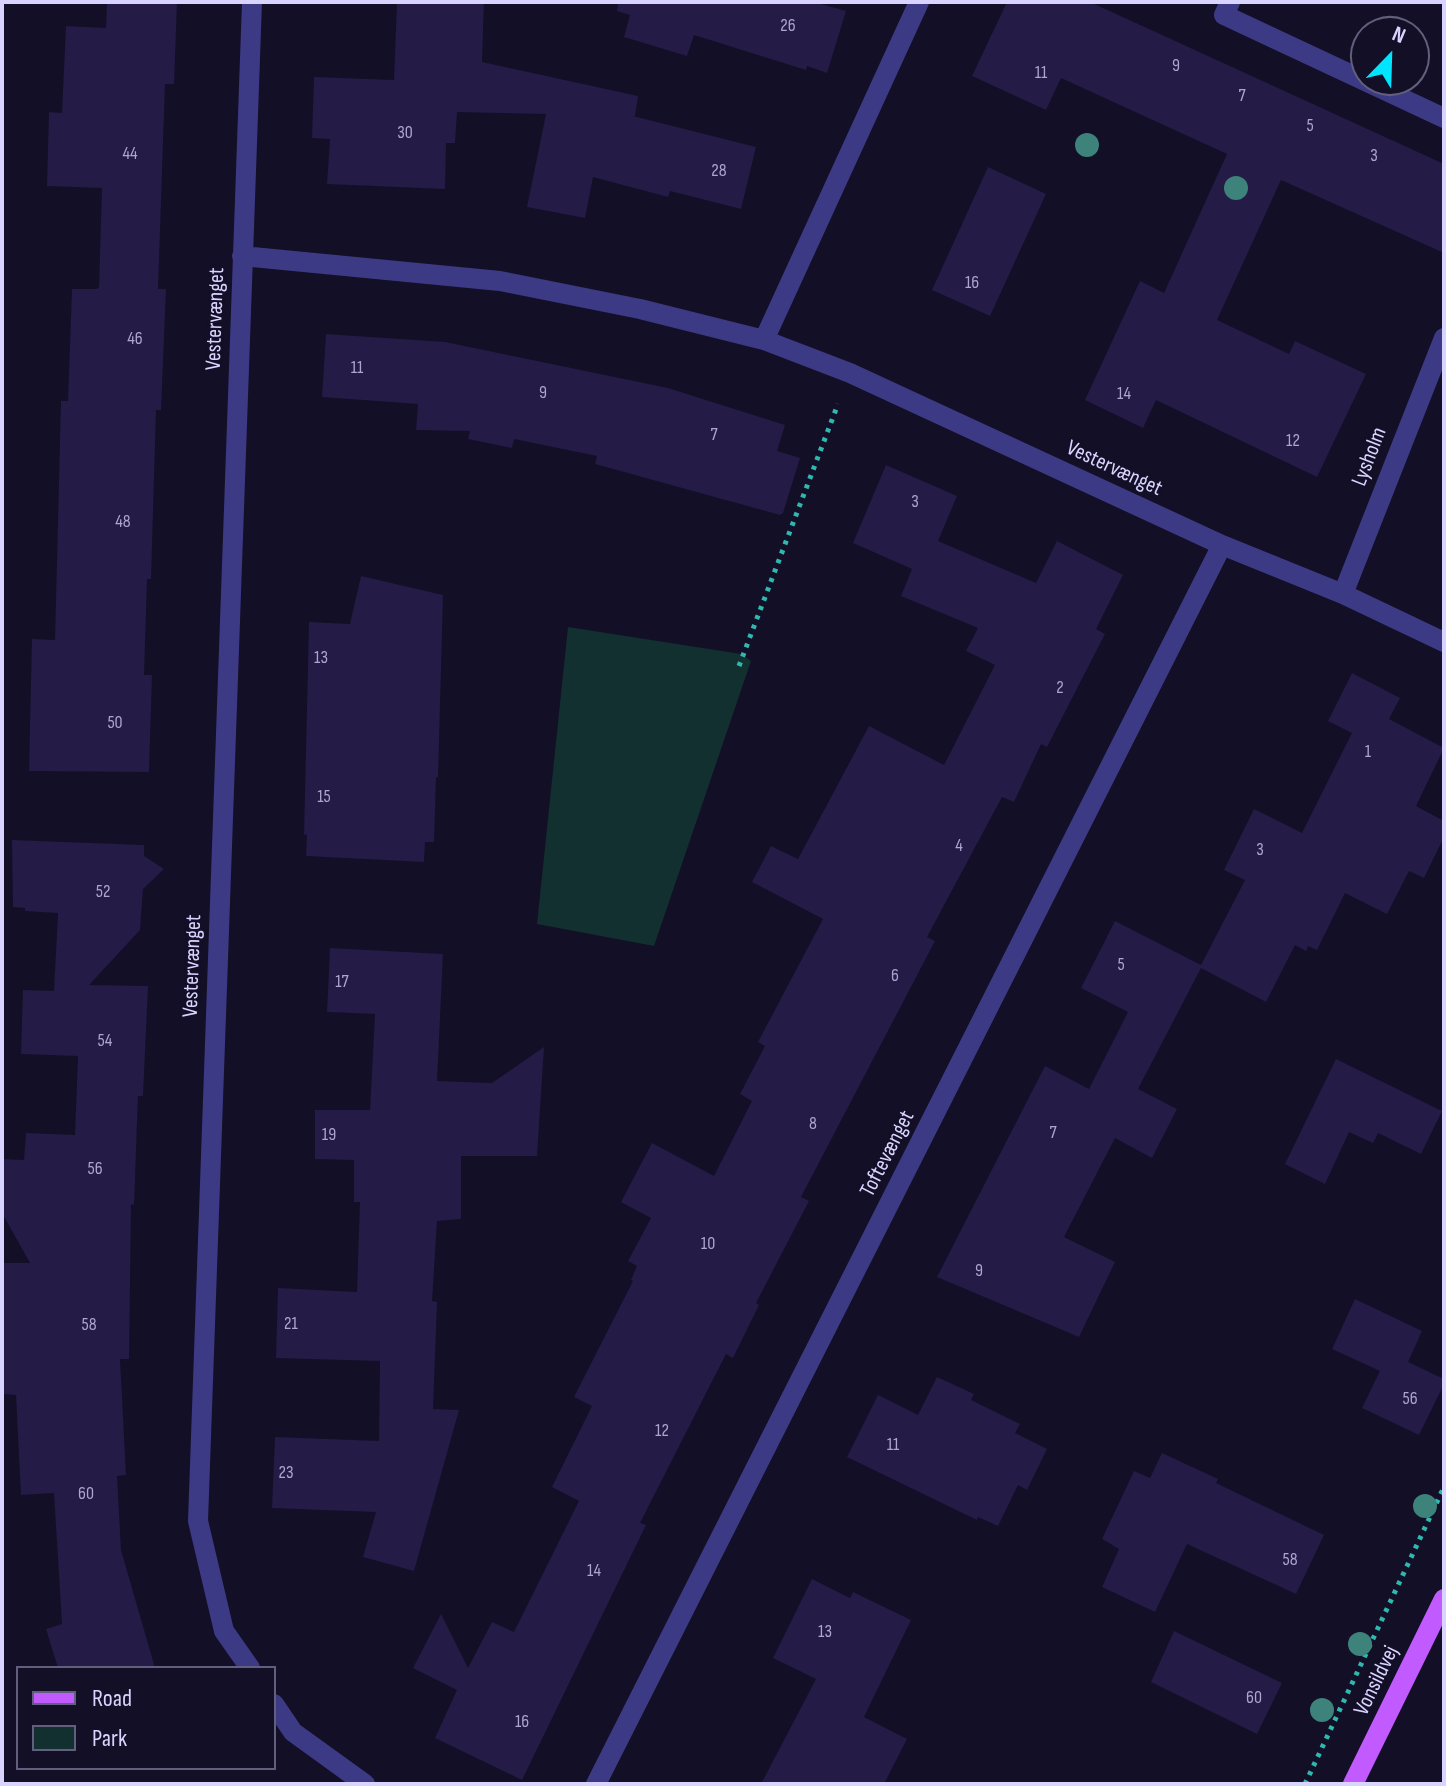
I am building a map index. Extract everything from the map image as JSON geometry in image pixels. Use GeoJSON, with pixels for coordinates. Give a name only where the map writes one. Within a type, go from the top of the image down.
{"type":"FeatureCollection","features":[{"type":"Feature","properties":{"kind":"main road","name":"Vonsildvej"},"geometry":{"type":"LineString","coordinates":[[1353,1784],[1444,1599]]}},
{"type":"Feature","properties":{"kind":"street","name":"Vestervænget"},"geometry":{"type":"LineString","coordinates":[[249,1666],[224,1631],[198,1521],[252,2]]}},
{"type":"Feature","properties":{"kind":"street"},"geometry":{"type":"LineString","coordinates":[[764,340],[919,2]]}},
{"type":"Feature","properties":{"kind":"street"},"geometry":{"type":"LineString","coordinates":[[1230,2],[1224,15],[1444,118]]}},
{"type":"Feature","properties":{"kind":"street","name":"Vestervænget"},"geometry":{"type":"LineString","coordinates":[[242,256],[500,281],[640,309],[764,340],[850,373],[1222,545],[1343,594],[1444,642]]}},
{"type":"Feature","properties":{"kind":"street","name":"Lysholm"},"geometry":{"type":"LineString","coordinates":[[1343,594],[1444,338]]}},
{"type":"Feature","properties":{"kind":"street","name":"Toftevænget"},"geometry":{"type":"LineString","coordinates":[[596,1784],[1222,545]]}},
{"type":"Feature","properties":{"kind":"street"},"geometry":{"type":"LineString","coordinates":[[276,1707],[293,1732],[365,1784]]}},
{"type":"Feature","properties":{"kind":"path"},"geometry":{"type":"LineString","coordinates":[[739,666],[850,373]]}},
{"type":"Feature","properties":{"kind":"path"},"geometry":{"type":"LineString","coordinates":[[1305,1784],[1444,1487]]}},
{"type":"Feature","properties":{"kind":"green space"},"geometry":{"type":"Polygon","coordinates":[[[568,627],[741,654],[751,661],[654,946],[537,924],[568,627]]]}},
{"type":"Feature","properties":{"kind":"building"},"geometry":{"type":"Polygon","coordinates":[[[107,2],[177,2],[174,84],[165,84],[158,289],[166,289],[161,410],[156,410],[151,579],[147,579],[144,675],[152,675],[149,772],[29,771],[32,639],[55,640],[61,401],[68,401],[72,289],[99,287],[102,188],[47,186],[49,112],[62,113],[66,26],[106,28],[107,2]]]}},
{"type":"Feature","properties":{"kind":"building"},"geometry":{"type":"Polygon","coordinates":[[[397,2],[484,2],[482,62],[638,96],[633,116],[756,147],[741,209],[670,191],[668,197],[593,177],[585,218],[527,207],[546,114],[457,112],[455,143],[446,143],[445,189],[327,184],[330,139],[312,138],[314,77],[394,80],[397,2]]]}},
{"type":"Feature","properties":{"kind":"building"},"geometry":{"type":"Polygon","coordinates":[[[618,2],[814,2],[846,11],[827,73],[807,66],[806,70],[694,35],[687,56],[624,37],[630,15],[617,11],[618,2]]]}},
{"type":"Feature","properties":{"kind":"building"},"geometry":{"type":"Polygon","coordinates":[[[1007,2],[1090,2],[1444,164],[1444,253],[1281,180],[1217,320],[1289,354],[1295,341],[1366,374],[1317,477],[1156,400],[1143,428],[1085,400],[1140,281],[1164,293],[1227,154],[1061,78],[1046,110],[972,76],[1007,2]]]}},
{"type":"Feature","properties":{"kind":"building"},"geometry":{"type":"Polygon","coordinates":[[[988,167],[1046,194],[990,316],[932,290],[988,167]]]}},
{"type":"Feature","properties":{"kind":"building"},"geometry":{"type":"Polygon","coordinates":[[[326,334],[445,342],[668,388],[785,425],[777,451],[800,458],[783,513],[780,515],[595,464],[597,456],[514,439],[512,448],[468,439],[470,431],[416,430],[418,404],[322,397],[326,334]]]}},
{"type":"Feature","properties":{"kind":"building"},"geometry":{"type":"Polygon","coordinates":[[[886,465],[957,496],[938,541],[1036,583],[1057,541],[1123,575],[1096,629],[1105,634],[1047,747],[1041,744],[1014,802],[1002,797],[927,937],[935,941],[801,1197],[809,1201],[756,1303],[759,1305],[733,1358],[726,1354],[640,1523],[646,1525],[522,1780],[435,1738],[457,1690],[413,1668],[441,1614],[468,1668],[492,1622],[514,1632],[579,1501],[552,1487],[592,1406],[574,1397],[633,1281],[637,1266],[628,1261],[651,1218],[621,1202],[652,1143],[714,1176],[752,1101],[740,1094],[765,1046],[758,1042],[823,919],[752,882],[771,846],[798,859],[869,726],[944,765],[995,665],[966,651],[978,628],[901,596],[912,569],[853,543],[886,465]]]}},
{"type":"Feature","properties":{"kind":"building"},"geometry":{"type":"Polygon","coordinates":[[[361,576],[443,595],[434,842],[425,842],[424,862],[306,856],[309,622],[350,624],[361,576]]]}},
{"type":"Feature","properties":{"kind":"building"},"geometry":{"type":"Polygon","coordinates":[[[1352,673],[1400,698],[1389,719],[1444,748],[1416,806],[1444,821],[1444,837],[1424,878],[1409,871],[1387,914],[1345,893],[1317,950],[1308,946],[1306,951],[1295,945],[1266,1002],[1201,968],[1138,1089],[1177,1109],[1152,1158],[1115,1138],[1064,1237],[1115,1262],[1079,1337],[937,1277],[1045,1066],[1089,1089],[1128,1012],[1081,988],[1115,921],[1201,965],[1245,880],[1224,870],[1254,809],[1302,833],[1352,733],[1328,721],[1352,673]]]}},
{"type":"Feature","properties":{"kind":"building"},"geometry":{"type":"Polygon","coordinates":[[[12,840],[144,845],[144,856],[164,869],[143,889],[140,930],[89,985],[148,986],[143,1096],[138,1096],[134,1205],[131,1204],[129,1359],[120,1359],[126,1475],[117,1476],[121,1550],[154,1666],[57,1666],[46,1629],[62,1624],[54,1493],[21,1495],[16,1395],[2,1394],[2,1263],[30,1263],[2,1213],[2,1159],[24,1160],[26,1133],[75,1135],[78,1056],[21,1054],[23,990],[54,991],[58,913],[13,907],[12,840]]]}},
{"type":"Feature","properties":{"kind":"building"},"geometry":{"type":"Polygon","coordinates":[[[330,948],[443,954],[437,1081],[492,1083],[544,1047],[537,1156],[461,1156],[461,1219],[437,1221],[432,1301],[437,1302],[433,1409],[459,1410],[414,1571],[363,1557],[376,1512],[272,1508],[275,1437],[379,1441],[380,1361],[276,1358],[278,1288],[357,1292],[360,1202],[354,1202],[354,1160],[315,1159],[315,1110],[370,1110],[375,1014],[327,1012],[330,948]]]}},
{"type":"Feature","properties":{"kind":"building"},"geometry":{"type":"Polygon","coordinates":[[[1336,1059],[1442,1111],[1421,1154],[1378,1133],[1373,1143],[1349,1132],[1325,1184],[1285,1164],[1336,1059]]]}},
{"type":"Feature","properties":{"kind":"building"},"geometry":{"type":"Polygon","coordinates":[[[1355,1299],[1422,1331],[1408,1362],[1444,1379],[1444,1384],[1419,1435],[1362,1408],[1380,1371],[1332,1349],[1355,1299]]]}},
{"type":"Feature","properties":{"kind":"building"},"geometry":{"type":"Polygon","coordinates":[[[937,1377],[974,1394],[971,1400],[1020,1424],[1015,1433],[1047,1449],[1027,1490],[1018,1485],[998,1526],[978,1517],[977,1520],[847,1457],[878,1395],[918,1415],[937,1377]]]}},
{"type":"Feature","properties":{"kind":"building"},"geometry":{"type":"Polygon","coordinates":[[[1162,1453],[1324,1535],[1296,1594],[1187,1544],[1155,1612],[1102,1587],[1119,1549],[1102,1539],[1134,1471],[1150,1478],[1162,1453]]]}},
{"type":"Feature","properties":{"kind":"building"},"geometry":{"type":"Polygon","coordinates":[[[812,1579],[850,1598],[853,1592],[911,1620],[864,1717],[907,1739],[884,1784],[761,1784],[816,1679],[773,1658],[812,1579]]]}},
{"type":"Feature","properties":{"kind":"building"},"geometry":{"type":"Polygon","coordinates":[[[1174,1631],[1282,1683],[1257,1734],[1151,1682],[1174,1631]]]}}]}
